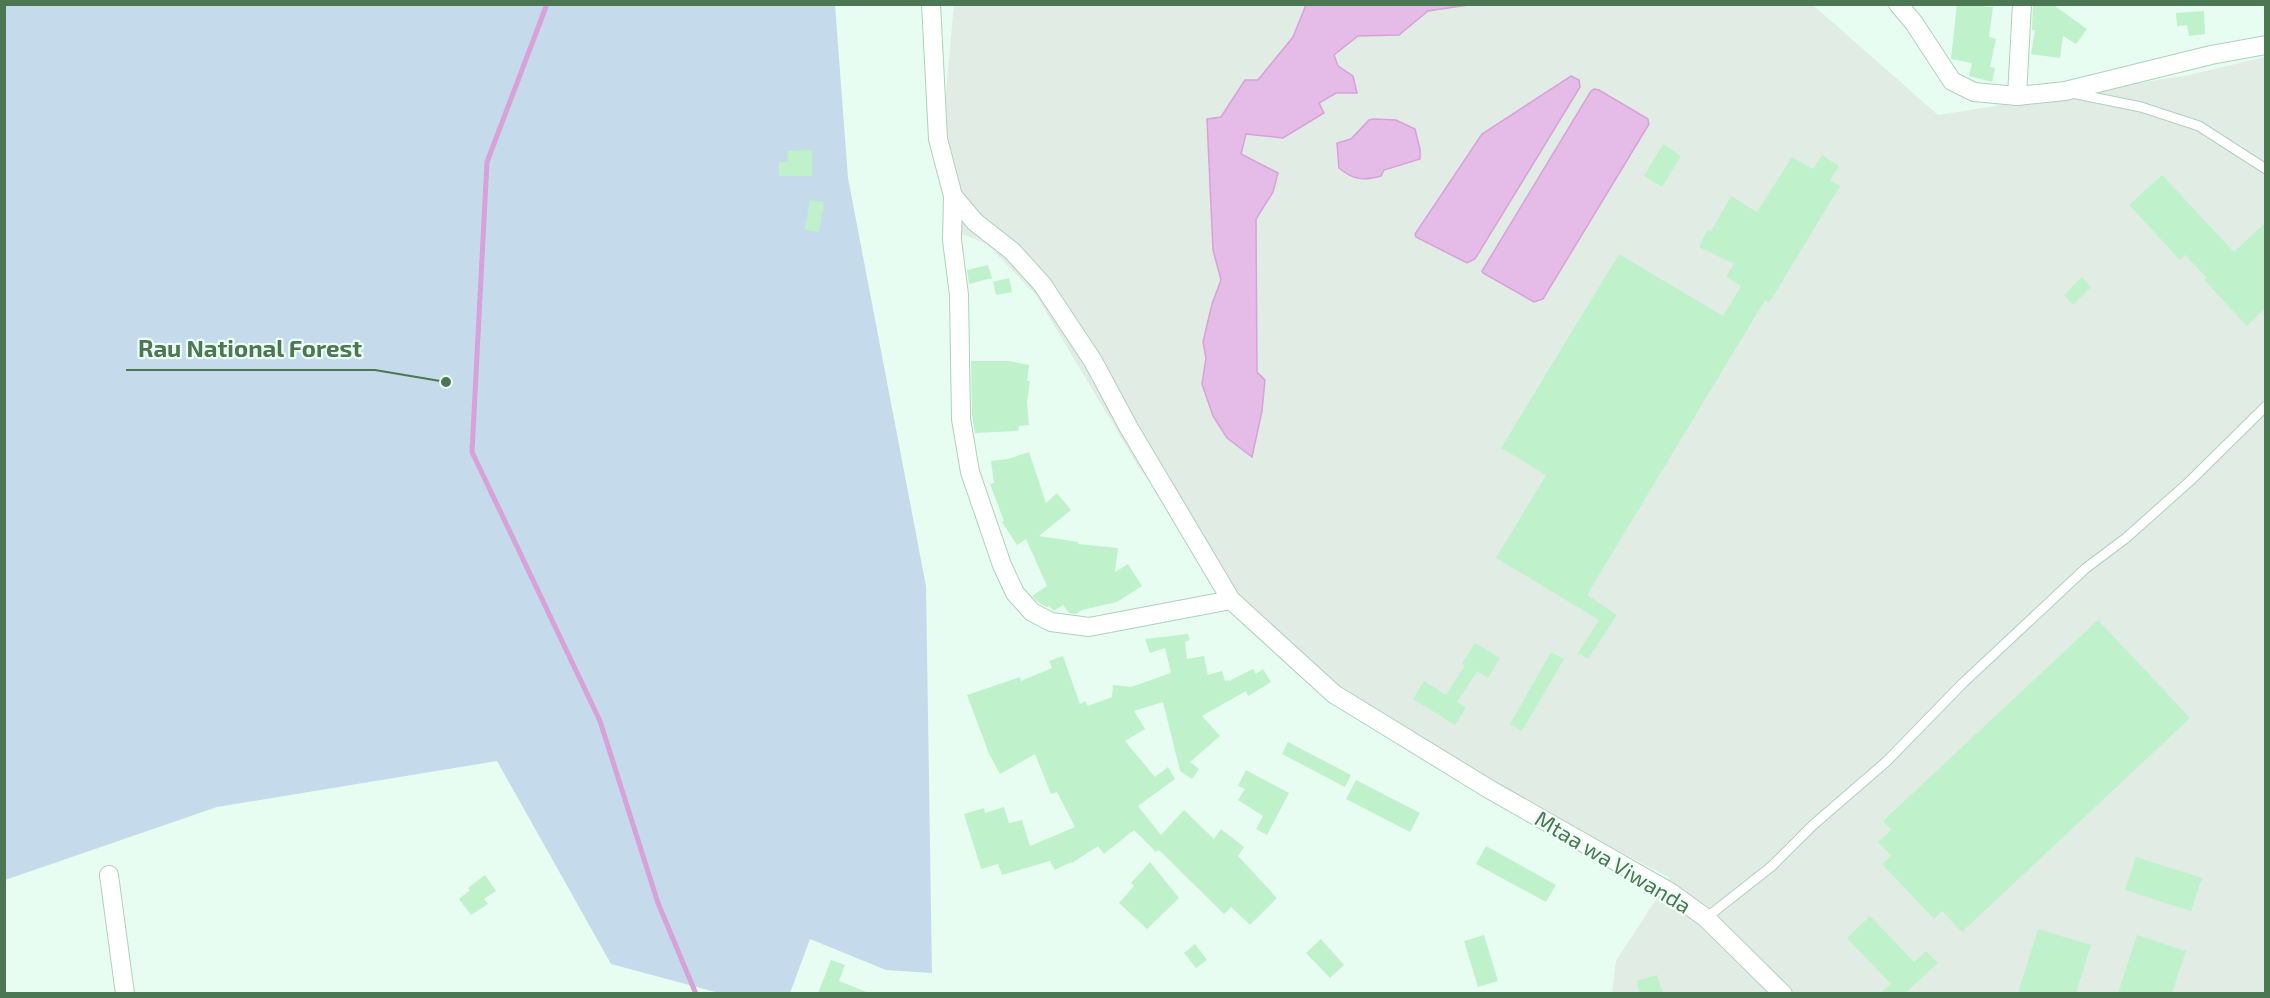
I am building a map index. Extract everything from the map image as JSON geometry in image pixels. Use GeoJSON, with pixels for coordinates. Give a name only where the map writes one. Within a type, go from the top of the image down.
{"type":"FeatureCollection","features":[{"type":"Feature","properties":{"kind":"street"},"geometry":{"type":"LineString","coordinates":[[931,4],[938,139],[953,196],[952,240],[959,295],[961,418],[970,472],[1002,565],[1015,593],[1032,612],[1051,622],[1089,627],[1232,600]]}},
{"type":"Feature","properties":{"kind":"street"},"geometry":{"type":"LineString","coordinates":[[1898,4],[1914,23],[1952,81],[1974,92],[2017,96],[2065,91],[2211,55],[2265,45]]}},
{"type":"Feature","properties":{"kind":"street"},"geometry":{"type":"LineString","coordinates":[[2017,96],[2022,4]]}},
{"type":"Feature","properties":{"kind":"street","name":"Mtaa wa Viwanda"},"geometry":{"type":"LineString","coordinates":[[953,196],[975,222],[1012,251],[1042,284],[1093,361],[1129,428],[1232,600],[1334,694],[1489,789],[1670,892],[1706,918],[1784,993]]}},
{"type":"Feature","properties":{"kind":"street"},"geometry":{"type":"LineString","coordinates":[[109,875],[125,993]]}},
{"type":"Feature","properties":{"kind":"lane"},"geometry":{"type":"LineString","coordinates":[[2065,91],[2094,99],[2141,107],[2199,126],[2265,169]]}},
{"type":"Feature","properties":{"kind":"lane"},"geometry":{"type":"LineString","coordinates":[[1706,918],[1772,866],[1813,825],[1887,761],[1980,667],[2086,568],[2126,538],[2190,481],[2265,406]]}},
{"type":"Feature","properties":{"kind":"shaded area"},"geometry":{"type":"Polygon","coordinates":[[[954,4],[1813,5],[1938,115],[2189,75],[2265,57],[2265,993],[1612,993],[1616,961],[1670,878],[1371,721],[1229,599],[1199,545],[1138,466],[1036,295],[987,244],[952,230],[944,114],[954,4]]]}},
{"type":"Feature","properties":{"kind":"shaded area"},"geometry":{"type":"Polygon","coordinates":[[[4,5],[835,5],[848,178],[926,586],[932,973],[886,970],[810,939],[790,993],[719,993],[611,964],[497,761],[217,807],[5,880],[4,5]]]}},
{"type":"Feature","properties":{"kind":"shaded area"},"geometry":{"type":"Polygon","coordinates":[[[1306,5],[1468,5],[1428,11],[1399,35],[1358,36],[1334,55],[1338,66],[1353,76],[1357,93],[1336,93],[1319,103],[1324,113],[1283,138],[1246,134],[1241,154],[1278,173],[1273,192],[1256,219],[1257,372],[1265,380],[1262,411],[1252,457],[1227,438],[1213,416],[1202,384],[1206,358],[1203,342],[1212,304],[1221,280],[1213,250],[1207,119],[1221,117],[1245,80],[1258,80],[1293,37],[1306,5]]]}},
{"type":"Feature","properties":{"kind":"shaded area"},"geometry":{"type":"Polygon","coordinates":[[[1571,76],[1579,80],[1580,87],[1475,259],[1467,263],[1416,237],[1415,234],[1482,134],[1571,76]]]}},
{"type":"Feature","properties":{"kind":"shaded area"},"geometry":{"type":"Polygon","coordinates":[[[1594,89],[1648,119],[1649,124],[1543,299],[1534,302],[1482,271],[1594,89]]]}},
{"type":"Feature","properties":{"kind":"shaded area"},"geometry":{"type":"Polygon","coordinates":[[[1369,120],[1396,120],[1415,129],[1420,159],[1384,170],[1381,176],[1369,179],[1354,177],[1339,168],[1337,143],[1351,139],[1369,120]]]}},
{"type":"Feature","properties":{"kind":"building"},"geometry":{"type":"Polygon","coordinates":[[[1957,4],[1993,7],[1989,37],[1996,39],[1990,67],[1995,68],[1992,82],[1969,76],[1972,63],[1951,59],[1957,4]]]}},
{"type":"Feature","properties":{"kind":"building"},"geometry":{"type":"Polygon","coordinates":[[[2033,4],[2052,4],[2087,29],[2076,44],[2063,36],[2060,58],[2031,54],[2035,30],[2032,30],[2033,4]]]}},
{"type":"Feature","properties":{"kind":"building"},"geometry":{"type":"Polygon","coordinates":[[[2204,11],[2205,34],[2189,36],[2187,25],[2177,26],[2176,13],[2204,11]]]}},
{"type":"Feature","properties":{"kind":"building"},"geometry":{"type":"Polygon","coordinates":[[[1663,144],[1681,156],[1662,187],[1644,176],[1663,144]]]}},
{"type":"Feature","properties":{"kind":"building"},"geometry":{"type":"Polygon","coordinates":[[[812,150],[812,176],[779,176],[779,162],[788,162],[787,151],[812,150]]]}},
{"type":"Feature","properties":{"kind":"building"},"geometry":{"type":"Polygon","coordinates":[[[1822,155],[1839,166],[1830,180],[1840,186],[1769,303],[1765,300],[1587,595],[1617,615],[1588,659],[1578,653],[1599,620],[1496,558],[1546,475],[1501,448],[1619,254],[1723,316],[1741,286],[1726,277],[1734,264],[1699,247],[1707,230],[1711,231],[1731,196],[1757,212],[1792,157],[1813,169],[1822,155]]]}},
{"type":"Feature","properties":{"kind":"building"},"geometry":{"type":"Polygon","coordinates":[[[2162,175],[2234,252],[2265,223],[2265,308],[2247,326],[2204,280],[2207,278],[2185,255],[2180,260],[2129,205],[2162,175]]]}},
{"type":"Feature","properties":{"kind":"building"},"geometry":{"type":"Polygon","coordinates":[[[810,200],[824,202],[819,232],[805,230],[810,200]]]}},
{"type":"Feature","properties":{"kind":"building"},"geometry":{"type":"Polygon","coordinates":[[[988,265],[992,278],[969,284],[967,270],[988,265]]]}},
{"type":"Feature","properties":{"kind":"building"},"geometry":{"type":"Polygon","coordinates":[[[2082,277],[2091,287],[2073,305],[2064,295],[2082,277]]]}},
{"type":"Feature","properties":{"kind":"building"},"geometry":{"type":"Polygon","coordinates":[[[1009,278],[1012,292],[996,295],[993,282],[1009,278]]]}},
{"type":"Feature","properties":{"kind":"building"},"geometry":{"type":"Polygon","coordinates":[[[971,361],[1009,361],[1029,365],[1027,381],[1030,381],[1027,402],[1029,425],[1019,426],[1018,431],[975,433],[972,415],[971,361]]]}},
{"type":"Feature","properties":{"kind":"building"},"geometry":{"type":"Polygon","coordinates":[[[1029,452],[1046,503],[1057,493],[1071,510],[1039,536],[1078,542],[1078,544],[1118,548],[1115,572],[1128,564],[1142,586],[1117,602],[1082,610],[1076,614],[1069,613],[1063,605],[1054,611],[1049,606],[1039,603],[1032,596],[1047,586],[1026,539],[1017,545],[1002,522],[1004,521],[990,484],[994,483],[991,461],[1008,459],[1029,452]]]}},
{"type":"Feature","properties":{"kind":"building"},"geometry":{"type":"Polygon","coordinates":[[[2098,620],[2190,718],[1962,932],[1942,911],[1934,919],[1882,864],[1891,856],[1878,842],[1891,830],[1883,821],[2098,620]]]}},
{"type":"Feature","properties":{"kind":"building"},"geometry":{"type":"Polygon","coordinates":[[[1188,634],[1190,640],[1185,642],[1187,659],[1204,656],[1208,675],[1222,671],[1225,681],[1229,681],[1253,669],[1256,674],[1263,669],[1271,682],[1248,696],[1246,691],[1202,716],[1220,736],[1190,762],[1199,769],[1192,779],[1180,771],[1163,702],[1134,711],[1145,729],[1125,741],[1155,777],[1168,767],[1175,779],[1138,806],[1161,835],[1184,810],[1214,839],[1221,829],[1244,847],[1238,856],[1277,898],[1250,925],[1231,907],[1224,914],[1159,850],[1156,852],[1134,830],[1104,854],[1098,846],[1072,863],[1055,870],[1050,861],[1002,875],[998,864],[981,869],[964,814],[984,808],[985,813],[1004,807],[1009,823],[1022,820],[1030,846],[1075,827],[1057,792],[1051,794],[1035,754],[1000,774],[989,754],[967,695],[1020,677],[1021,681],[1052,668],[1049,661],[1063,656],[1080,704],[1085,701],[1088,706],[1112,697],[1113,685],[1131,687],[1171,673],[1165,648],[1150,653],[1145,639],[1188,634]]]}},
{"type":"Feature","properties":{"kind":"building"},"geometry":{"type":"Polygon","coordinates":[[[1475,643],[1500,658],[1488,678],[1477,671],[1457,702],[1466,707],[1455,725],[1413,699],[1424,681],[1446,695],[1465,665],[1462,664],[1475,643]]]}},
{"type":"Feature","properties":{"kind":"building"},"geometry":{"type":"Polygon","coordinates":[[[1551,652],[1564,659],[1522,731],[1510,724],[1551,652]]]}},
{"type":"Feature","properties":{"kind":"building"},"geometry":{"type":"Polygon","coordinates":[[[1288,742],[1351,775],[1345,787],[1282,754],[1288,742]]]}},
{"type":"Feature","properties":{"kind":"building"},"geometry":{"type":"Polygon","coordinates":[[[1246,770],[1289,793],[1267,835],[1256,829],[1263,816],[1238,800],[1245,789],[1238,786],[1246,770]]]}},
{"type":"Feature","properties":{"kind":"building"},"geometry":{"type":"Polygon","coordinates":[[[1356,780],[1420,813],[1410,832],[1346,799],[1356,780]]]}},
{"type":"Feature","properties":{"kind":"building"},"geometry":{"type":"Polygon","coordinates":[[[1486,846],[1556,885],[1546,902],[1476,864],[1486,846]]]}},
{"type":"Feature","properties":{"kind":"building"},"geometry":{"type":"Polygon","coordinates":[[[2136,857],[2202,878],[2191,911],[2125,890],[2136,857]]]}},
{"type":"Feature","properties":{"kind":"building"},"geometry":{"type":"Polygon","coordinates":[[[1150,862],[1179,898],[1147,929],[1119,903],[1134,886],[1131,883],[1150,862]]]}},
{"type":"Feature","properties":{"kind":"building"},"geometry":{"type":"Polygon","coordinates":[[[485,875],[496,891],[484,899],[488,904],[471,915],[459,899],[470,890],[468,888],[485,875]]]}},
{"type":"Feature","properties":{"kind":"building"},"geometry":{"type":"Polygon","coordinates":[[[1870,916],[1914,962],[1926,951],[1938,963],[1905,993],[1880,993],[1891,984],[1847,938],[1870,916]]]}},
{"type":"Feature","properties":{"kind":"building"},"geometry":{"type":"Polygon","coordinates":[[[2038,929],[2091,945],[2076,993],[2018,993],[2038,929]]]}},
{"type":"Feature","properties":{"kind":"building"},"geometry":{"type":"Polygon","coordinates":[[[1484,935],[1498,981],[1478,987],[1464,941],[1484,935]]]}},
{"type":"Feature","properties":{"kind":"building"},"geometry":{"type":"Polygon","coordinates":[[[2137,935],[2186,951],[2172,993],[2118,993],[2137,935]]]}},
{"type":"Feature","properties":{"kind":"building"},"geometry":{"type":"Polygon","coordinates":[[[1321,939],[1344,965],[1330,978],[1306,953],[1321,939]]]}},
{"type":"Feature","properties":{"kind":"building"},"geometry":{"type":"Polygon","coordinates":[[[1195,944],[1207,960],[1196,968],[1184,953],[1195,944]]]}},
{"type":"Feature","properties":{"kind":"building"},"geometry":{"type":"Polygon","coordinates":[[[831,960],[845,965],[839,981],[869,993],[818,993],[831,960]]]}},
{"type":"Feature","properties":{"kind":"building"},"geometry":{"type":"Polygon","coordinates":[[[1657,975],[1663,993],[1640,993],[1636,981],[1657,975]]]}},
{"type":"Feature","properties":{"kind":"waterway"},"geometry":{"type":"LineString","coordinates":[[547,4],[487,162],[472,452],[600,721],[658,903],[696,994]]}},
{"type":"Feature","properties":{"kind":"place","name":"Rau National Forest"},"geometry":{"type":"Point","coordinates":[446,382]}}]}
